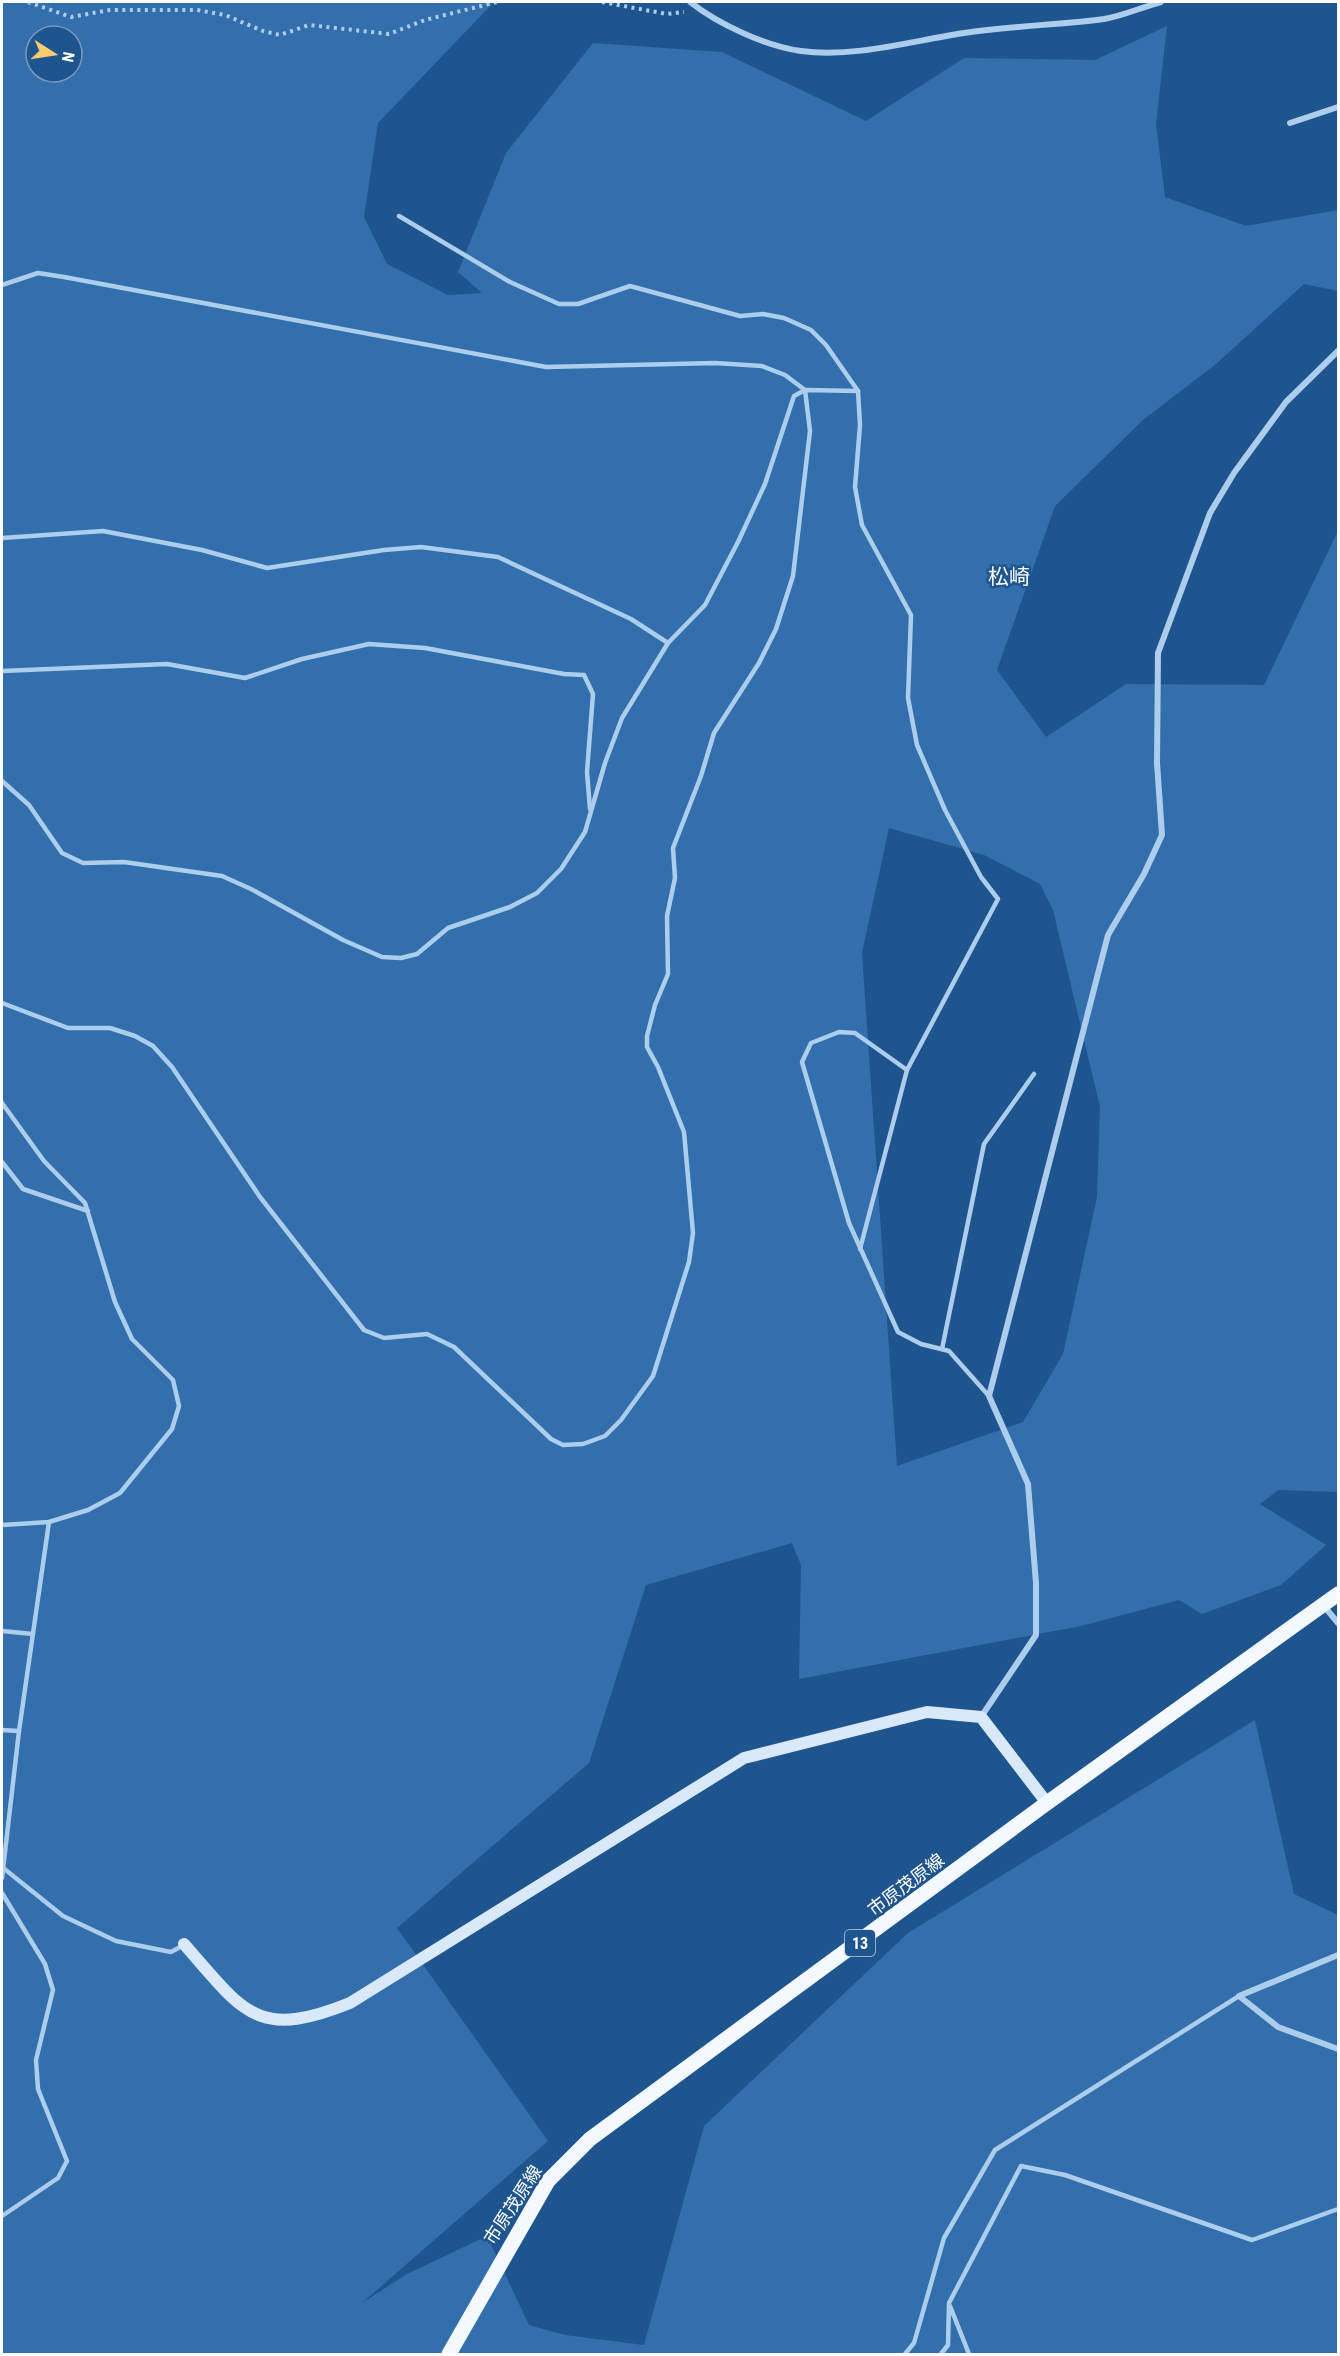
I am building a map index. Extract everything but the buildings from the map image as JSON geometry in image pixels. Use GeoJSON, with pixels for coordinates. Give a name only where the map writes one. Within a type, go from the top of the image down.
{"type":"FeatureCollection","features":[{"type":"Feature","properties":{"kind":"main road","name":"市原茂原線"},"geometry":{"type":"LineString","coordinates":[[449,2355],[548,2181],[590,2139],[1047,1803],[1338,1594]]}},
{"type":"Feature","properties":{"kind":"street"},"geometry":{"type":"LineString","coordinates":[[690,2],[700,10],[764,42],[781,48],[818,53],[879,48],[964,32],[1106,18],[1161,2]]}},
{"type":"Feature","properties":{"kind":"street"},"geometry":{"type":"LineString","coordinates":[[1290,123],[1338,107]]}},
{"type":"Feature","properties":{"kind":"street"},"geometry":{"type":"LineString","coordinates":[[981,1717],[1036,1635],[1036,1583],[1028,1484],[989,1396],[1108,934],[1144,874],[1162,835],[1157,763],[1158,653],[1210,513],[1234,473],[1286,402],[1338,351]]}},
{"type":"Feature","properties":{"kind":"street"},"geometry":{"type":"LineString","coordinates":[[1324,1605],[1338,1623]]}},
{"type":"Feature","properties":{"kind":"street"},"geometry":{"type":"LineString","coordinates":[[184,1944],[238,2005],[262,2019],[317,2016],[350,2003],[744,1758],[927,1712],[981,1717],[1047,1803]]}},
{"type":"Feature","properties":{"kind":"street"},"geometry":{"type":"LineString","coordinates":[[1338,1955],[1239,1996],[1278,2027],[1338,2049]]}},
{"type":"Feature","properties":{"kind":"lane"},"geometry":{"type":"LineString","coordinates":[[399,216],[510,282],[559,304],[578,304],[630,286],[740,316],[763,314],[784,318],[811,330],[826,345],[858,391],[860,425],[857,496],[862,525],[911,615],[908,698],[917,745],[960,839],[981,877],[998,899],[907,1070],[860,1249]]}},
{"type":"Feature","properties":{"kind":"lane"},"geometry":{"type":"LineString","coordinates":[[2,285],[38,273],[546,367],[715,363],[762,366],[785,375],[805,390],[810,430],[793,576],[776,629],[759,663],[714,733],[701,776],[673,848],[675,878],[667,916],[668,974],[655,1005],[647,1036],[647,1047],[658,1067],[684,1132],[693,1233],[689,1262],[652,1376],[621,1420],[605,1436],[583,1444],[563,1445],[551,1439],[454,1347],[427,1334],[384,1338],[364,1330],[260,1197],[172,1067],[153,1046],[135,1036],[110,1028],[68,1028],[2,1003]]}},
{"type":"Feature","properties":{"kind":"lane"},"geometry":{"type":"LineString","coordinates":[[2,781],[29,805],[62,852],[83,863],[124,862],[222,876],[251,889],[344,940],[382,957],[401,958],[417,954],[448,928],[510,907],[537,893],[561,868],[585,832],[605,763],[622,718],[668,643],[705,605],[765,484],[794,396],[805,390],[858,391]]}},
{"type":"Feature","properties":{"kind":"lane"},"geometry":{"type":"LineString","coordinates":[[2,538],[103,531],[202,550],[267,568],[384,549],[421,547],[498,557],[631,618],[668,643]]}},
{"type":"Feature","properties":{"kind":"lane"},"geometry":{"type":"LineString","coordinates":[[2,671],[166,664],[245,678],[270,672],[302,659],[369,644],[425,648],[564,674],[584,675],[593,694],[587,772],[590,814]]}},
{"type":"Feature","properties":{"kind":"lane"},"geometry":{"type":"LineString","coordinates":[[907,1070],[855,1034],[839,1032],[811,1043],[802,1062],[849,1223],[898,1332],[921,1344],[949,1351],[989,1396]]}},
{"type":"Feature","properties":{"kind":"lane"},"geometry":{"type":"LineString","coordinates":[[942,1349],[984,1144],[1034,1074]]}},
{"type":"Feature","properties":{"kind":"lane"},"geometry":{"type":"LineString","coordinates":[[2,1103],[44,1161],[85,1203],[115,1302],[132,1339],[172,1380],[179,1406],[172,1429],[120,1493],[88,1510],[49,1522],[2,1526]]}},
{"type":"Feature","properties":{"kind":"lane"},"geometry":{"type":"LineString","coordinates":[[2,1162],[23,1189],[88,1211]]}},
{"type":"Feature","properties":{"kind":"lane"},"geometry":{"type":"LineString","coordinates":[[2,1878],[19,1731],[49,1522]]}},
{"type":"Feature","properties":{"kind":"lane"},"geometry":{"type":"LineString","coordinates":[[2,1631],[33,1634]]}},
{"type":"Feature","properties":{"kind":"lane"},"geometry":{"type":"LineString","coordinates":[[2,1730],[19,1731]]}},
{"type":"Feature","properties":{"kind":"lane"},"geometry":{"type":"LineString","coordinates":[[2,1816],[9,1818]]}},
{"type":"Feature","properties":{"kind":"lane"},"geometry":{"type":"LineString","coordinates":[[2,1868],[63,1916],[116,1941],[171,1952],[184,1944]]}},
{"type":"Feature","properties":{"kind":"lane"},"geometry":{"type":"LineString","coordinates":[[2,1893],[45,1964],[53,1990],[36,2060],[38,2089],[68,2161],[58,2178],[2,2216]]}},
{"type":"Feature","properties":{"kind":"lane"},"geometry":{"type":"LineString","coordinates":[[905,2355],[914,2343],[944,2238],[995,2150],[1239,1996]]}},
{"type":"Feature","properties":{"kind":"lane"},"geometry":{"type":"LineString","coordinates":[[941,2355],[948,2345],[949,2303],[1021,2166],[1065,2175],[1252,2240],[1338,2209]]}},
{"type":"Feature","properties":{"kind":"lane"},"geometry":{"type":"LineString","coordinates":[[949,2303],[969,2355]]}},
{"type":"Feature","properties":{"kind":"path"},"geometry":{"type":"LineString","coordinates":[[28,2],[71,17],[110,10],[197,10],[225,15],[263,31],[280,35],[309,26],[389,34],[425,20],[497,2]]}},
{"type":"Feature","properties":{"kind":"path"},"geometry":{"type":"LineString","coordinates":[[602,2],[667,14],[700,10]]}},
{"type":"Feature","properties":{"kind":"shaded area"},"geometry":{"type":"Polygon","coordinates":[[[2,2],[494,2],[378,123],[364,217],[387,264],[448,295],[482,293],[458,272],[506,153],[593,43],[722,52],[866,121],[964,58],[1095,60],[1167,26],[1156,124],[1165,197],[1246,226],[1338,210],[1338,291],[1304,284],[1216,364],[1143,420],[1055,506],[997,670],[1046,737],[1126,684],[1264,685],[1338,531],[1338,1492],[1278,1490],[1260,1504],[1326,1545],[1281,1585],[1202,1614],[1179,1600],[1081,1626],[799,1679],[801,1565],[792,1543],[646,1585],[589,1763],[397,1928],[548,2141],[362,2303],[407,2274],[487,2236],[529,2325],[565,2335],[644,2345],[704,2126],[908,1933],[1255,1720],[1294,1894],[1338,1915],[1338,2354],[2,2354],[2,2]],[[889,828],[862,953],[897,1466],[1023,1422],[1063,1354],[1097,1197],[1100,1107],[1053,910],[1040,884],[984,855],[889,828]]]}},
{"type":"Feature","properties":{"kind":"district","name":"松崎"},"geometry":{"type":"Point","coordinates":[1009,577]}}]}
